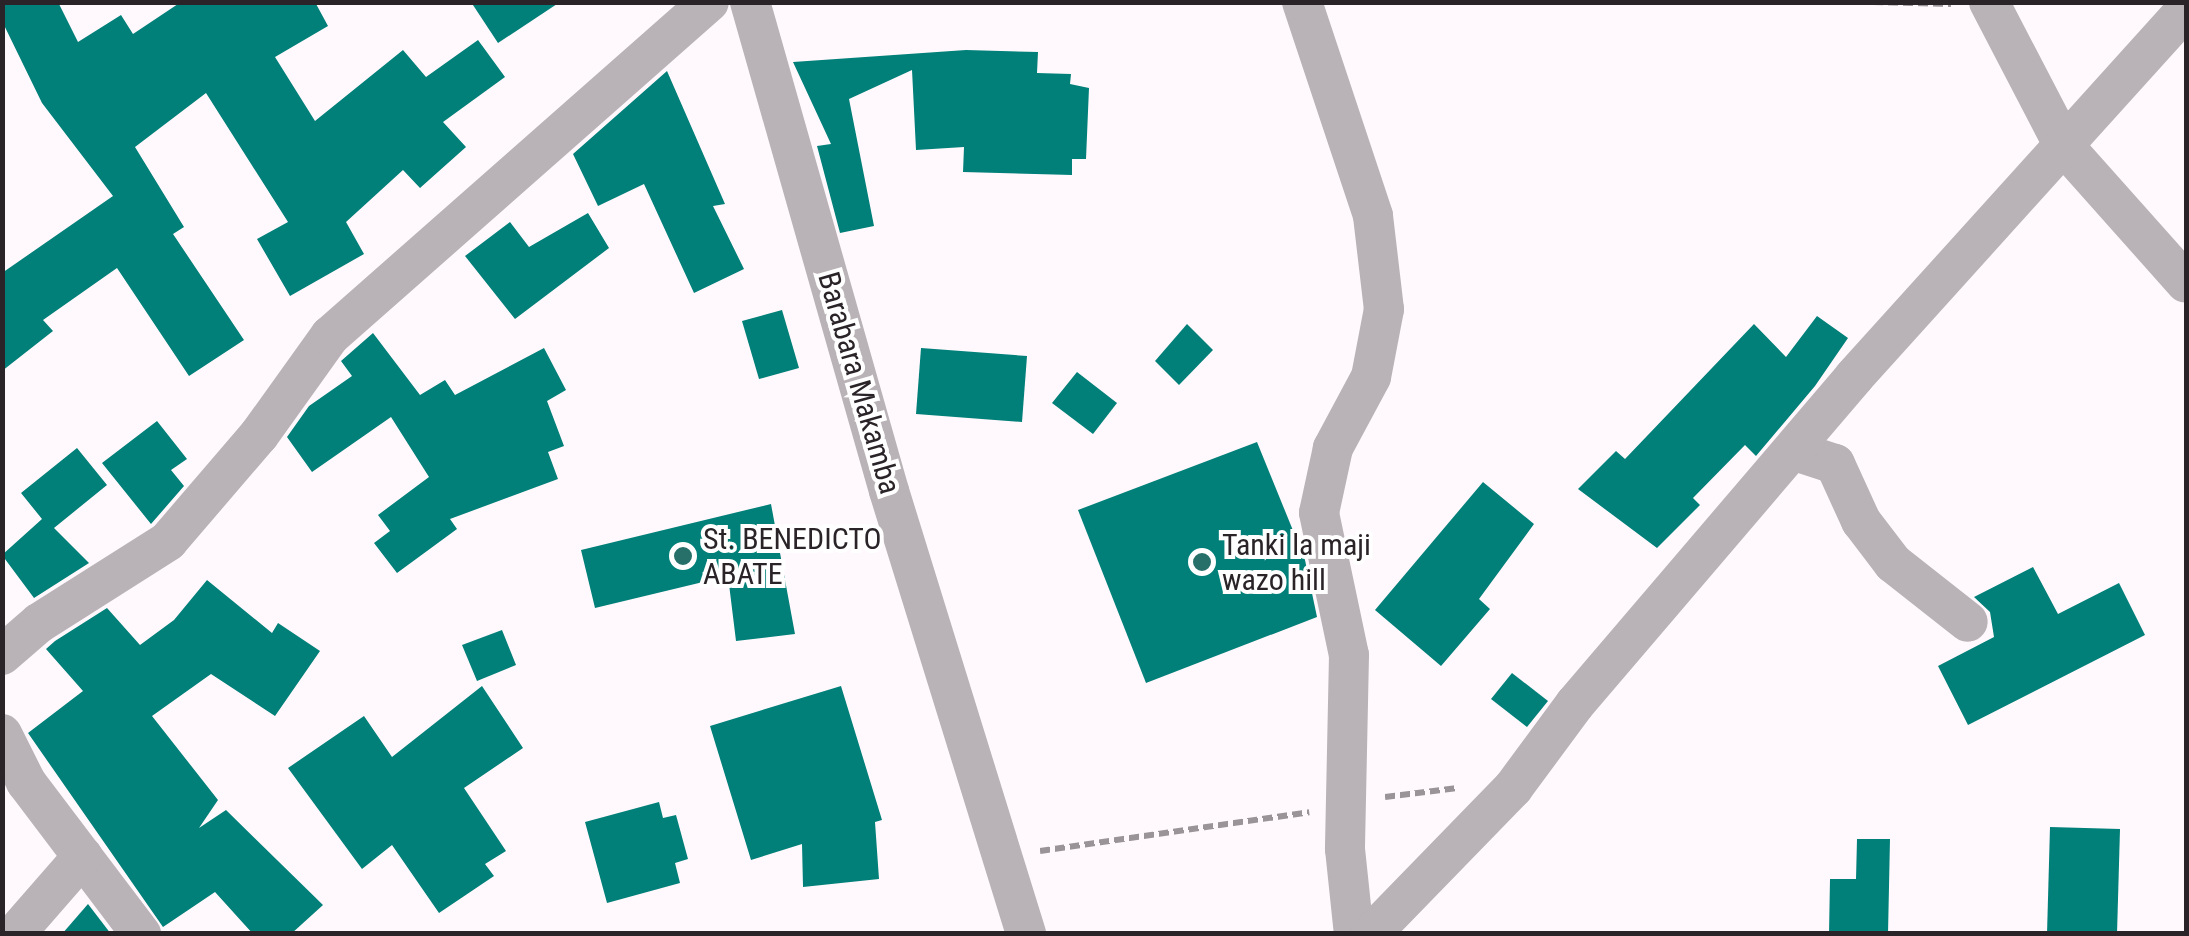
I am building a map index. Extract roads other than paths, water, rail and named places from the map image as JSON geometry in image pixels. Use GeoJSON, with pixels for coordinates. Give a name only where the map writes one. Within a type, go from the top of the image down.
{"type":"FeatureCollection","features":[{"type":"Feature","properties":{"kind":"street"},"geometry":{"type":"LineString","coordinates":[[2,655],[39,623],[168,541],[259,435],[330,336],[709,2]]}},
{"type":"Feature","properties":{"kind":"street","name":"Barabara Makamba"},"geometry":{"type":"LineString","coordinates":[[750,2],[889,491],[1026,934]]}},
{"type":"Feature","properties":{"kind":"street"},"geometry":{"type":"LineString","coordinates":[[1302,2],[1374,216],[1384,309],[1371,377],[1333,448],[1319,514],[1349,656],[1346,804],[1354,934]]}},
{"type":"Feature","properties":{"kind":"street"},"geometry":{"type":"LineString","coordinates":[[1989,4],[2064,146],[2186,283]]}},
{"type":"Feature","properties":{"kind":"street"},"geometry":{"type":"LineString","coordinates":[[1371,934],[1513,788],[1575,704],[1795,451],[1866,363],[2064,146],[2175,11]]}},
{"type":"Feature","properties":{"kind":"street"},"geometry":{"type":"LineString","coordinates":[[1795,451],[1835,464],[1861,521],[1892,564],[1968,622]]}},
{"type":"Feature","properties":{"kind":"street"},"geometry":{"type":"LineString","coordinates":[[2,734],[26,782],[141,934]]}},
{"type":"Feature","properties":{"kind":"street"},"geometry":{"type":"LineString","coordinates":[[15,934],[84,856]]}},
{"type":"Feature","properties":{"kind":"place","name":"St. BENEDICTO ABATE"},"geometry":{"type":"Point","coordinates":[683,556]}},
{"type":"Feature","properties":{"kind":"place","name":"Tanki la maji wazo hill"},"geometry":{"type":"Point","coordinates":[1202,562]}}]}
